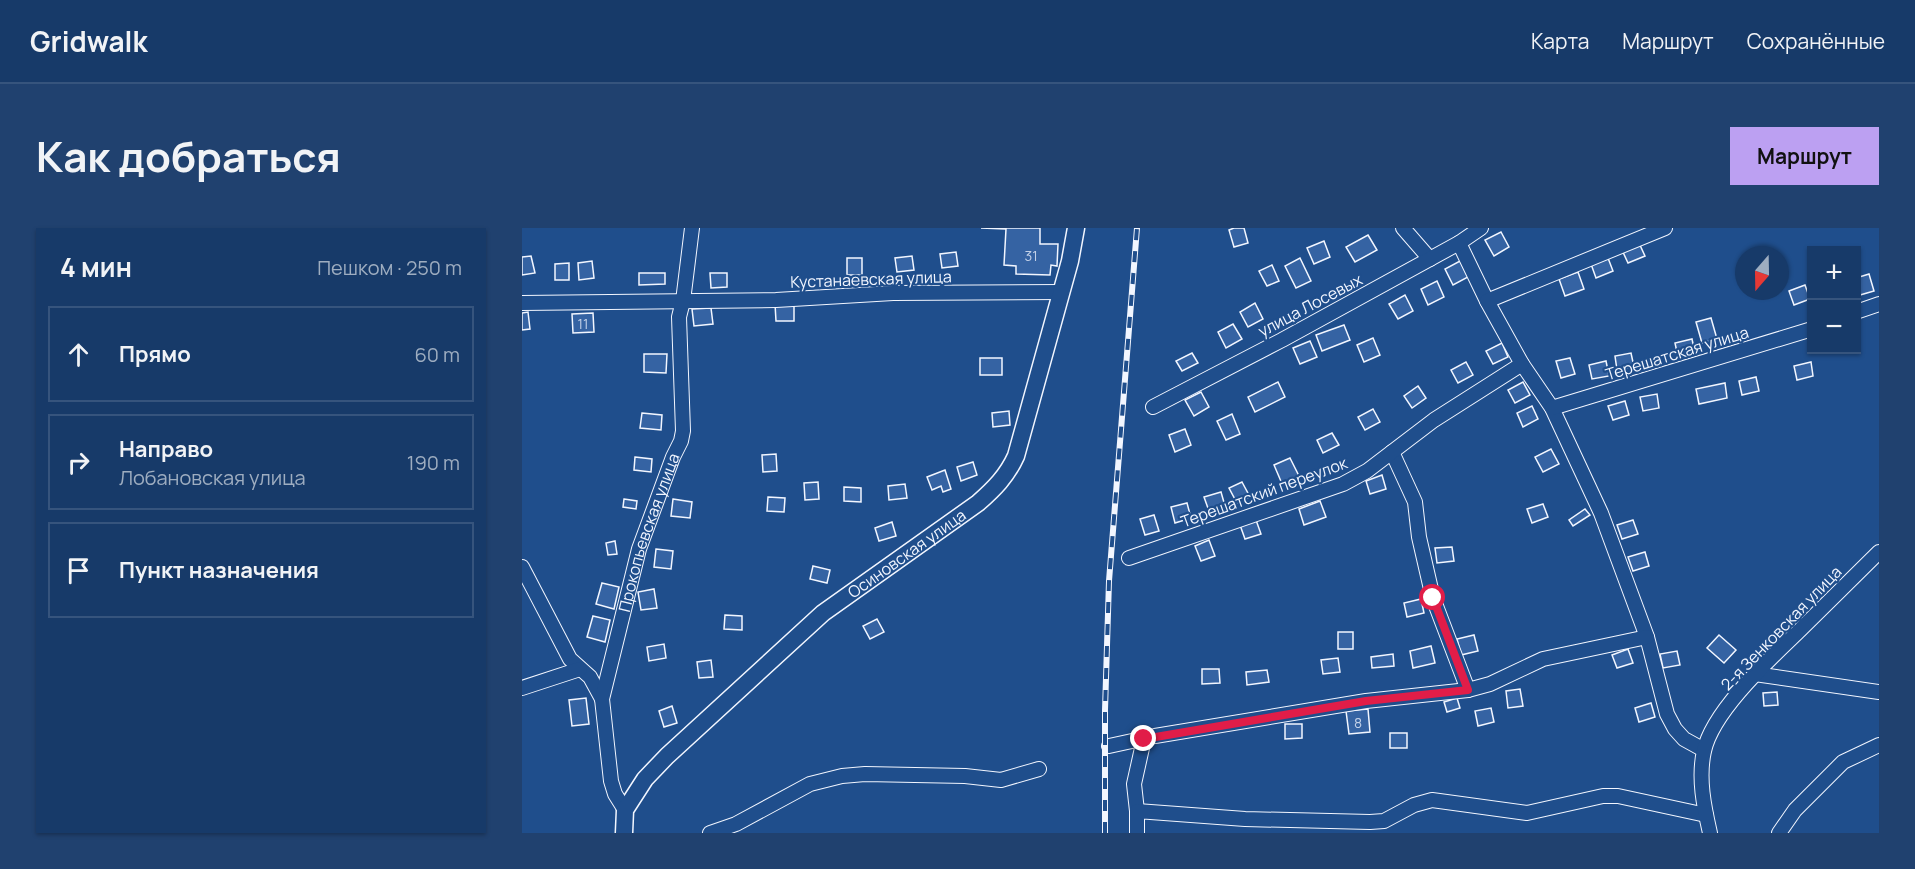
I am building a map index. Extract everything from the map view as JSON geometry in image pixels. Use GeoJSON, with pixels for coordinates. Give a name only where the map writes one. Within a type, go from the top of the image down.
{"type":"FeatureCollection","features":[{"type":"Feature","properties":{"kind":"main road","name":"Осиновская улица"},"geometry":{"type":"LineString","coordinates":[[625,810],[645,779],[667,756],[823,613],[978,503],[995,489],[1009,471],[1016,456],[1070,261],[1076,228]]}},
{"type":"Feature","properties":{"kind":"main road","name":"Прокопьевская улица"},"geometry":{"type":"LineString","coordinates":[[624,833],[625,810]]}},
{"type":"Feature","properties":{"kind":"street","name":"Прокопьевская улица"},"geometry":{"type":"LineString","coordinates":[[625,810],[615,794],[611,781],[602,699],[639,549],[683,431],[679,317],[692,228]]}},
{"type":"Feature","properties":{"kind":"street"},"geometry":{"type":"LineString","coordinates":[[1403,228],[1430,259]]}},
{"type":"Feature","properties":{"kind":"street","name":"улица Лосевых"},"geometry":{"type":"LineString","coordinates":[[1153,407],[1460,243],[1480,228]]}},
{"type":"Feature","properties":{"kind":"street"},"geometry":{"type":"LineString","coordinates":[[1487,301],[1665,228]]}},
{"type":"Feature","properties":{"kind":"street"},"geometry":{"type":"LineString","coordinates":[[1460,243],[1487,301],[1522,364],[1552,408],[1601,513],[1647,637],[1667,714],[1675,729],[1684,739],[1704,750]]}},
{"type":"Feature","properties":{"kind":"street","name":"Кустанаевская улица"},"geometry":{"type":"LineString","coordinates":[[522,303],[776,300],[893,293],[1061,292]]}},
{"type":"Feature","properties":{"kind":"street"},"geometry":{"type":"LineString","coordinates":[[1861,311],[1879,304]]}},
{"type":"Feature","properties":{"kind":"street","name":"Терешатская улица"},"geometry":{"type":"LineString","coordinates":[[1552,408],[1807,330]]}},
{"type":"Feature","properties":{"kind":"street","name":"Терешатский переулок"},"geometry":{"type":"LineString","coordinates":[[1129,558],[1343,484],[1367,471],[1434,420],[1522,364]]}},
{"type":"Feature","properties":{"kind":"street"},"geometry":{"type":"LineString","coordinates":[[1392,452],[1415,502],[1419,537],[1433,598],[1468,690]]}},
{"type":"Feature","properties":{"kind":"street","name":"2-я Зенковская улица"},"geometry":{"type":"LineString","coordinates":[[1710,833],[1702,775],[1704,750],[1712,730],[1755,674],[1879,552]]}},
{"type":"Feature","properties":{"kind":"street"},"geometry":{"type":"LineString","coordinates":[[522,567],[565,651],[570,659],[590,677],[602,699]]}},
{"type":"Feature","properties":{"kind":"street"},"geometry":{"type":"LineString","coordinates":[[1109,746],[1366,701],[1468,690],[1490,684],[1543,659],[1647,637]]}},
{"type":"Feature","properties":{"kind":"street"},"geometry":{"type":"LineString","coordinates":[[522,688],[580,669]]}},
{"type":"Feature","properties":{"kind":"street"},"geometry":{"type":"LineString","coordinates":[[1755,674],[1879,692]]}},
{"type":"Feature","properties":{"kind":"street"},"geometry":{"type":"LineString","coordinates":[[1137,833],[1134,784],[1144,739]]}},
{"type":"Feature","properties":{"kind":"street"},"geometry":{"type":"LineString","coordinates":[[1779,833],[1796,810],[1843,762],[1879,745]]}},
{"type":"Feature","properties":{"kind":"street"},"geometry":{"type":"LineString","coordinates":[[710,833],[736,824],[810,784],[842,776],[865,774],[965,776],[1001,780],[1039,769]]}},
{"type":"Feature","properties":{"kind":"street"},"geometry":{"type":"LineString","coordinates":[[1137,811],[1245,819],[1370,822],[1384,821],[1414,805],[1432,800],[1527,813],[1584,799],[1618,796],[1706,815]]}},
{"type":"Feature","properties":{"kind":"building"},"geometry":{"type":"Polygon","coordinates":[[[981,228],[1040,228],[1040,244],[1058,244],[1057,266],[1051,265],[1050,275],[1016,274],[1016,266],[1004,265],[1006,229],[981,228]]]}},
{"type":"Feature","properties":{"kind":"building"},"geometry":{"type":"Polygon","coordinates":[[[1244,228],[1248,243],[1234,247],[1229,230],[1244,228]]]}},
{"type":"Feature","properties":{"kind":"building"},"geometry":{"type":"Polygon","coordinates":[[[1501,232],[1509,247],[1494,256],[1485,240],[1501,232]]]}},
{"type":"Feature","properties":{"kind":"building"},"geometry":{"type":"Polygon","coordinates":[[[1368,235],[1377,250],[1355,262],[1346,247],[1368,235]]]}},
{"type":"Feature","properties":{"kind":"building"},"geometry":{"type":"Polygon","coordinates":[[[1324,241],[1330,257],[1314,264],[1307,248],[1324,241]]]}},
{"type":"Feature","properties":{"kind":"building"},"geometry":{"type":"Polygon","coordinates":[[[1639,243],[1645,256],[1628,263],[1622,250],[1639,243]]]}},
{"type":"Feature","properties":{"kind":"building"},"geometry":{"type":"Polygon","coordinates":[[[956,252],[958,266],[942,268],[940,254],[956,252]]]}},
{"type":"Feature","properties":{"kind":"building"},"geometry":{"type":"Polygon","coordinates":[[[531,256],[535,273],[522,275],[522,257],[531,256]]]}},
{"type":"Feature","properties":{"kind":"building"},"geometry":{"type":"Polygon","coordinates":[[[912,256],[914,270],[897,272],[895,258],[912,256]]]}},
{"type":"Feature","properties":{"kind":"building"},"geometry":{"type":"Polygon","coordinates":[[[847,258],[862,258],[862,275],[847,275],[847,258]]]}},
{"type":"Feature","properties":{"kind":"building"},"geometry":{"type":"Polygon","coordinates":[[[1300,258],[1311,281],[1296,288],[1285,266],[1300,258]]]}},
{"type":"Feature","properties":{"kind":"building"},"geometry":{"type":"Polygon","coordinates":[[[1608,258],[1613,271],[1596,278],[1591,264],[1608,258]]]}},
{"type":"Feature","properties":{"kind":"building"},"geometry":{"type":"Polygon","coordinates":[[[592,261],[594,278],[579,280],[578,263],[592,261]]]}},
{"type":"Feature","properties":{"kind":"building"},"geometry":{"type":"Polygon","coordinates":[[[1460,261],[1468,277],[1453,285],[1445,269],[1460,261]]]}},
{"type":"Feature","properties":{"kind":"building"},"geometry":{"type":"Polygon","coordinates":[[[569,263],[569,280],[555,280],[555,264],[569,263]]]}},
{"type":"Feature","properties":{"kind":"building"},"geometry":{"type":"Polygon","coordinates":[[[1272,265],[1279,281],[1267,286],[1259,271],[1272,265]]]}},
{"type":"Feature","properties":{"kind":"building"},"geometry":{"type":"Polygon","coordinates":[[[1578,272],[1584,289],[1565,296],[1559,279],[1578,272]]]}},
{"type":"Feature","properties":{"kind":"building"},"geometry":{"type":"Polygon","coordinates":[[[639,273],[665,273],[665,284],[639,285],[639,273]]]}},
{"type":"Feature","properties":{"kind":"building"},"geometry":{"type":"Polygon","coordinates":[[[710,273],[727,273],[727,287],[711,288],[710,273]]]}},
{"type":"Feature","properties":{"kind":"building"},"geometry":{"type":"Polygon","coordinates":[[[1869,274],[1874,291],[1861,295],[1861,276],[1869,274]]]}},
{"type":"Feature","properties":{"kind":"building"},"geometry":{"type":"Polygon","coordinates":[[[1437,281],[1444,297],[1428,305],[1421,289],[1437,281]]]}},
{"type":"Feature","properties":{"kind":"building"},"geometry":{"type":"Polygon","coordinates":[[[1805,285],[1807,300],[1794,305],[1789,291],[1805,285]]]}},
{"type":"Feature","properties":{"kind":"building"},"geometry":{"type":"Polygon","coordinates":[[[1405,295],[1413,311],[1398,319],[1389,304],[1405,295]]]}},
{"type":"Feature","properties":{"kind":"building"},"geometry":{"type":"Polygon","coordinates":[[[1255,303],[1263,319],[1248,327],[1240,312],[1255,303]]]}},
{"type":"Feature","properties":{"kind":"building"},"geometry":{"type":"Polygon","coordinates":[[[775,304],[794,304],[794,321],[776,321],[775,304]]]}},
{"type":"Feature","properties":{"kind":"building"},"geometry":{"type":"Polygon","coordinates":[[[711,308],[713,324],[694,326],[692,309],[711,308]]]}},
{"type":"Feature","properties":{"kind":"building"},"geometry":{"type":"Polygon","coordinates":[[[528,312],[530,329],[522,330],[522,313],[528,312]]]}},
{"type":"Feature","properties":{"kind":"building"},"geometry":{"type":"Polygon","coordinates":[[[593,313],[594,332],[573,333],[572,314],[593,313]]]}},
{"type":"Feature","properties":{"kind":"building"},"geometry":{"type":"Polygon","coordinates":[[[1711,318],[1717,339],[1702,343],[1696,322],[1711,318]]]}},
{"type":"Feature","properties":{"kind":"building"},"geometry":{"type":"Polygon","coordinates":[[[1233,324],[1242,339],[1226,348],[1218,332],[1233,324]]]}},
{"type":"Feature","properties":{"kind":"building"},"geometry":{"type":"Polygon","coordinates":[[[1344,325],[1350,340],[1322,351],[1316,335],[1344,325]]]}},
{"type":"Feature","properties":{"kind":"building"},"geometry":{"type":"Polygon","coordinates":[[[1373,338],[1380,355],[1364,362],[1357,345],[1373,338]]]}},
{"type":"Feature","properties":{"kind":"building"},"geometry":{"type":"Polygon","coordinates":[[[1692,339],[1695,353],[1678,357],[1675,343],[1692,339]]]}},
{"type":"Feature","properties":{"kind":"building"},"geometry":{"type":"Polygon","coordinates":[[[1310,341],[1317,357],[1300,364],[1293,348],[1310,341]]]}},
{"type":"Feature","properties":{"kind":"building"},"geometry":{"type":"Polygon","coordinates":[[[1502,343],[1508,357],[1493,364],[1486,351],[1502,343]]]}},
{"type":"Feature","properties":{"kind":"building"},"geometry":{"type":"Polygon","coordinates":[[[1192,353],[1198,363],[1182,371],[1176,361],[1192,353]]]}},
{"type":"Feature","properties":{"kind":"building"},"geometry":{"type":"Polygon","coordinates":[[[1631,353],[1634,367],[1617,370],[1615,356],[1631,353]]]}},
{"type":"Feature","properties":{"kind":"building"},"geometry":{"type":"Polygon","coordinates":[[[644,354],[667,354],[666,373],[644,372],[644,354]]]}},
{"type":"Feature","properties":{"kind":"building"},"geometry":{"type":"Polygon","coordinates":[[[980,358],[1002,358],[1002,375],[980,375],[980,358]]]}},
{"type":"Feature","properties":{"kind":"building"},"geometry":{"type":"Polygon","coordinates":[[[1570,358],[1575,374],[1561,378],[1556,361],[1570,358]]]}},
{"type":"Feature","properties":{"kind":"building"},"geometry":{"type":"Polygon","coordinates":[[[1606,361],[1609,376],[1592,379],[1589,365],[1606,361]]]}},
{"type":"Feature","properties":{"kind":"building"},"geometry":{"type":"Polygon","coordinates":[[[1466,362],[1473,375],[1458,383],[1451,370],[1466,362]]]}},
{"type":"Feature","properties":{"kind":"building"},"geometry":{"type":"Polygon","coordinates":[[[1811,362],[1813,376],[1797,380],[1794,366],[1811,362]]]}},
{"type":"Feature","properties":{"kind":"building"},"geometry":{"type":"Polygon","coordinates":[[[1756,377],[1759,391],[1742,395],[1739,381],[1756,377]]]}},
{"type":"Feature","properties":{"kind":"building"},"geometry":{"type":"Polygon","coordinates":[[[1278,382],[1285,397],[1255,412],[1248,397],[1278,382]]]}},
{"type":"Feature","properties":{"kind":"building"},"geometry":{"type":"Polygon","coordinates":[[[1523,382],[1530,395],[1515,403],[1508,390],[1523,382]]]}},
{"type":"Feature","properties":{"kind":"building"},"geometry":{"type":"Polygon","coordinates":[[[1725,383],[1727,398],[1699,404],[1696,389],[1725,383]]]}},
{"type":"Feature","properties":{"kind":"building"},"geometry":{"type":"Polygon","coordinates":[[[1418,386],[1426,398],[1412,408],[1404,396],[1418,386]]]}},
{"type":"Feature","properties":{"kind":"building"},"geometry":{"type":"Polygon","coordinates":[[[1201,392],[1209,407],[1194,416],[1185,400],[1201,392]]]}},
{"type":"Feature","properties":{"kind":"building"},"geometry":{"type":"Polygon","coordinates":[[[1657,394],[1659,408],[1643,411],[1640,397],[1657,394]]]}},
{"type":"Feature","properties":{"kind":"building"},"geometry":{"type":"Polygon","coordinates":[[[1625,401],[1629,415],[1613,420],[1608,406],[1625,401]]]}},
{"type":"Feature","properties":{"kind":"building"},"geometry":{"type":"Polygon","coordinates":[[[1532,406],[1538,419],[1523,427],[1517,413],[1532,406]]]}},
{"type":"Feature","properties":{"kind":"building"},"geometry":{"type":"Polygon","coordinates":[[[1373,409],[1380,422],[1365,430],[1358,417],[1373,409]]]}},
{"type":"Feature","properties":{"kind":"building"},"geometry":{"type":"Polygon","coordinates":[[[1009,411],[1010,425],[993,427],[992,413],[1009,411]]]}},
{"type":"Feature","properties":{"kind":"building"},"geometry":{"type":"Polygon","coordinates":[[[642,413],[662,415],[661,430],[640,428],[642,413]]]}},
{"type":"Feature","properties":{"kind":"building"},"geometry":{"type":"Polygon","coordinates":[[[1232,414],[1240,434],[1226,440],[1217,421],[1232,414]]]}},
{"type":"Feature","properties":{"kind":"building"},"geometry":{"type":"Polygon","coordinates":[[[1185,429],[1191,445],[1175,452],[1169,435],[1185,429]]]}},
{"type":"Feature","properties":{"kind":"building"},"geometry":{"type":"Polygon","coordinates":[[[1332,433],[1339,445],[1323,453],[1317,440],[1332,433]]]}},
{"type":"Feature","properties":{"kind":"building"},"geometry":{"type":"Polygon","coordinates":[[[1551,449],[1559,464],[1543,472],[1535,457],[1551,449]]]}},
{"type":"Feature","properties":{"kind":"building"},"geometry":{"type":"Polygon","coordinates":[[[776,454],[777,471],[763,472],[762,455],[776,454]]]}},
{"type":"Feature","properties":{"kind":"building"},"geometry":{"type":"Polygon","coordinates":[[[635,457],[652,459],[651,472],[634,470],[635,457]]]}},
{"type":"Feature","properties":{"kind":"building"},"geometry":{"type":"Polygon","coordinates":[[[1290,458],[1300,478],[1283,486],[1274,465],[1290,458]]]}},
{"type":"Feature","properties":{"kind":"building"},"geometry":{"type":"Polygon","coordinates":[[[973,462],[977,475],[961,481],[957,467],[973,462]]]}},
{"type":"Feature","properties":{"kind":"building"},"geometry":{"type":"Polygon","coordinates":[[[945,470],[951,489],[943,492],[941,486],[932,490],[927,477],[945,470]]]}},
{"type":"Feature","properties":{"kind":"building"},"geometry":{"type":"Polygon","coordinates":[[[1382,475],[1386,489],[1370,494],[1366,481],[1382,475]]]}},
{"type":"Feature","properties":{"kind":"building"},"geometry":{"type":"Polygon","coordinates":[[[818,482],[819,499],[805,500],[804,483],[818,482]]]}},
{"type":"Feature","properties":{"kind":"building"},"geometry":{"type":"Polygon","coordinates":[[[1242,482],[1250,497],[1237,503],[1229,488],[1242,482]]]}},
{"type":"Feature","properties":{"kind":"building"},"geometry":{"type":"Polygon","coordinates":[[[905,484],[907,498],[889,500],[888,486],[905,484]]]}},
{"type":"Feature","properties":{"kind":"building"},"geometry":{"type":"Polygon","coordinates":[[[844,487],[861,488],[861,502],[844,501],[844,487]]]}},
{"type":"Feature","properties":{"kind":"building"},"geometry":{"type":"Polygon","coordinates":[[[1221,492],[1225,506],[1209,511],[1204,497],[1221,492]]]}},
{"type":"Feature","properties":{"kind":"building"},"geometry":{"type":"Polygon","coordinates":[[[768,497],[785,498],[784,512],[767,511],[768,497]]]}},
{"type":"Feature","properties":{"kind":"building"},"geometry":{"type":"Polygon","coordinates":[[[624,499],[637,501],[636,509],[623,507],[624,499]]]}},
{"type":"Feature","properties":{"kind":"building"},"geometry":{"type":"Polygon","coordinates":[[[673,499],[692,502],[690,518],[671,516],[673,499]]]}},
{"type":"Feature","properties":{"kind":"building"},"geometry":{"type":"Polygon","coordinates":[[[1320,501],[1326,517],[1304,525],[1299,509],[1320,501]]]}},
{"type":"Feature","properties":{"kind":"building"},"geometry":{"type":"Polygon","coordinates":[[[1187,503],[1191,518],[1175,523],[1171,507],[1187,503]]]}},
{"type":"Feature","properties":{"kind":"building"},"geometry":{"type":"Polygon","coordinates":[[[1543,504],[1548,517],[1532,523],[1527,509],[1543,504]]]}},
{"type":"Feature","properties":{"kind":"building"},"geometry":{"type":"Polygon","coordinates":[[[1585,509],[1590,515],[1573,526],[1569,520],[1585,509]]]}},
{"type":"Feature","properties":{"kind":"building"},"geometry":{"type":"Polygon","coordinates":[[[1154,515],[1159,531],[1145,535],[1140,519],[1154,515]]]}},
{"type":"Feature","properties":{"kind":"building"},"geometry":{"type":"Polygon","coordinates":[[[1256,520],[1261,534],[1245,539],[1240,525],[1256,520]]]}},
{"type":"Feature","properties":{"kind":"building"},"geometry":{"type":"Polygon","coordinates":[[[1633,520],[1638,534],[1622,539],[1617,525],[1633,520]]]}},
{"type":"Feature","properties":{"kind":"building"},"geometry":{"type":"Polygon","coordinates":[[[892,522],[896,536],[879,541],[875,528],[892,522]]]}},
{"type":"Feature","properties":{"kind":"building"},"geometry":{"type":"Polygon","coordinates":[[[1209,540],[1215,556],[1201,561],[1195,546],[1209,540]]]}},
{"type":"Feature","properties":{"kind":"building"},"geometry":{"type":"Polygon","coordinates":[[[615,541],[617,554],[608,555],[606,543],[615,541]]]}},
{"type":"Feature","properties":{"kind":"building"},"geometry":{"type":"Polygon","coordinates":[[[1452,547],[1454,561],[1437,563],[1435,548],[1452,547]]]}},
{"type":"Feature","properties":{"kind":"building"},"geometry":{"type":"Polygon","coordinates":[[[656,549],[673,551],[671,569],[654,567],[656,549]]]}},
{"type":"Feature","properties":{"kind":"building"},"geometry":{"type":"Polygon","coordinates":[[[1645,552],[1649,566],[1633,571],[1628,557],[1645,552]]]}},
{"type":"Feature","properties":{"kind":"building"},"geometry":{"type":"Polygon","coordinates":[[[813,566],[830,570],[827,583],[810,579],[813,566]]]}},
{"type":"Feature","properties":{"kind":"building"},"geometry":{"type":"Polygon","coordinates":[[[602,583],[619,587],[614,609],[596,604],[602,583]]]}},
{"type":"Feature","properties":{"kind":"building"},"geometry":{"type":"Polygon","coordinates":[[[654,589],[657,608],[641,610],[638,592],[654,589]]]}},
{"type":"Feature","properties":{"kind":"building"},"geometry":{"type":"Polygon","coordinates":[[[1421,599],[1424,613],[1407,617],[1404,603],[1421,599]]]}},
{"type":"Feature","properties":{"kind":"building"},"geometry":{"type":"Polygon","coordinates":[[[725,615],[742,616],[742,630],[724,629],[725,615]]]}},
{"type":"Feature","properties":{"kind":"building"},"geometry":{"type":"Polygon","coordinates":[[[593,616],[610,620],[605,642],[587,637],[593,616]]]}},
{"type":"Feature","properties":{"kind":"building"},"geometry":{"type":"Polygon","coordinates":[[[877,619],[884,632],[870,639],[863,626],[877,619]]]}},
{"type":"Feature","properties":{"kind":"building"},"geometry":{"type":"Polygon","coordinates":[[[1338,632],[1353,632],[1353,649],[1338,649],[1338,632]]]}},
{"type":"Feature","properties":{"kind":"building"},"geometry":{"type":"Polygon","coordinates":[[[1474,635],[1478,651],[1461,655],[1457,639],[1474,635]]]}},
{"type":"Feature","properties":{"kind":"building"},"geometry":{"type":"Polygon","coordinates":[[[1719,635],[1736,650],[1724,663],[1707,648],[1719,635]]]}},
{"type":"Feature","properties":{"kind":"building"},"geometry":{"type":"Polygon","coordinates":[[[664,644],[666,658],[649,661],[647,647],[664,644]]]}},
{"type":"Feature","properties":{"kind":"building"},"geometry":{"type":"Polygon","coordinates":[[[1431,646],[1435,663],[1413,668],[1410,651],[1431,646]]]}},
{"type":"Feature","properties":{"kind":"building"},"geometry":{"type":"Polygon","coordinates":[[[1628,649],[1633,663],[1617,668],[1612,655],[1628,649]]]}},
{"type":"Feature","properties":{"kind":"building"},"geometry":{"type":"Polygon","coordinates":[[[1677,651],[1680,665],[1663,668],[1660,654],[1677,651]]]}},
{"type":"Feature","properties":{"kind":"building"},"geometry":{"type":"Polygon","coordinates":[[[1393,654],[1394,666],[1372,668],[1371,657],[1393,654]]]}},
{"type":"Feature","properties":{"kind":"building"},"geometry":{"type":"Polygon","coordinates":[[[1338,658],[1340,672],[1323,674],[1321,660],[1338,658]]]}},
{"type":"Feature","properties":{"kind":"building"},"geometry":{"type":"Polygon","coordinates":[[[711,660],[713,677],[699,678],[697,662],[711,660]]]}},
{"type":"Feature","properties":{"kind":"building"},"geometry":{"type":"Polygon","coordinates":[[[1202,669],[1219,669],[1220,683],[1202,684],[1202,669]]]}},
{"type":"Feature","properties":{"kind":"building"},"geometry":{"type":"Polygon","coordinates":[[[1267,670],[1269,682],[1247,685],[1246,672],[1267,670]]]}},
{"type":"Feature","properties":{"kind":"building"},"geometry":{"type":"Polygon","coordinates":[[[1520,689],[1523,706],[1508,708],[1506,691],[1520,689]]]}},
{"type":"Feature","properties":{"kind":"building"},"geometry":{"type":"Polygon","coordinates":[[[1777,692],[1778,705],[1764,706],[1763,693],[1777,692]]]}},
{"type":"Feature","properties":{"kind":"building"},"geometry":{"type":"Polygon","coordinates":[[[586,698],[589,724],[572,726],[569,700],[586,698]]]}},
{"type":"Feature","properties":{"kind":"building"},"geometry":{"type":"Polygon","coordinates":[[[1457,698],[1460,708],[1447,712],[1444,702],[1457,698]]]}},
{"type":"Feature","properties":{"kind":"building"},"geometry":{"type":"Polygon","coordinates":[[[1651,703],[1655,717],[1639,722],[1635,708],[1651,703]]]}},
{"type":"Feature","properties":{"kind":"building"},"geometry":{"type":"Polygon","coordinates":[[[672,706],[677,723],[664,727],[659,711],[672,706]]]}},
{"type":"Feature","properties":{"kind":"building"},"geometry":{"type":"Polygon","coordinates":[[[1491,708],[1494,722],[1478,726],[1475,711],[1491,708]]]}},
{"type":"Feature","properties":{"kind":"building"},"geometry":{"type":"Polygon","coordinates":[[[1368,709],[1370,732],[1349,734],[1346,711],[1368,709]]]}},
{"type":"Feature","properties":{"kind":"building"},"geometry":{"type":"Polygon","coordinates":[[[1285,724],[1302,724],[1302,738],[1285,739],[1285,724]]]}},
{"type":"Feature","properties":{"kind":"building"},"geometry":{"type":"Polygon","coordinates":[[[1390,733],[1407,733],[1407,748],[1390,748],[1390,733]]]}},
{"type":"Feature","properties":{"kind":"railway"},"geometry":{"type":"LineString","coordinates":[[1105,833],[1105,710],[1109,581],[1137,228]]}},
{"type":"Feature","properties":{"kind":"route"},"geometry":{"type":"LineString","coordinates":[[1144,739],[1366,701],[1468,690],[1433,598]]}}]}
